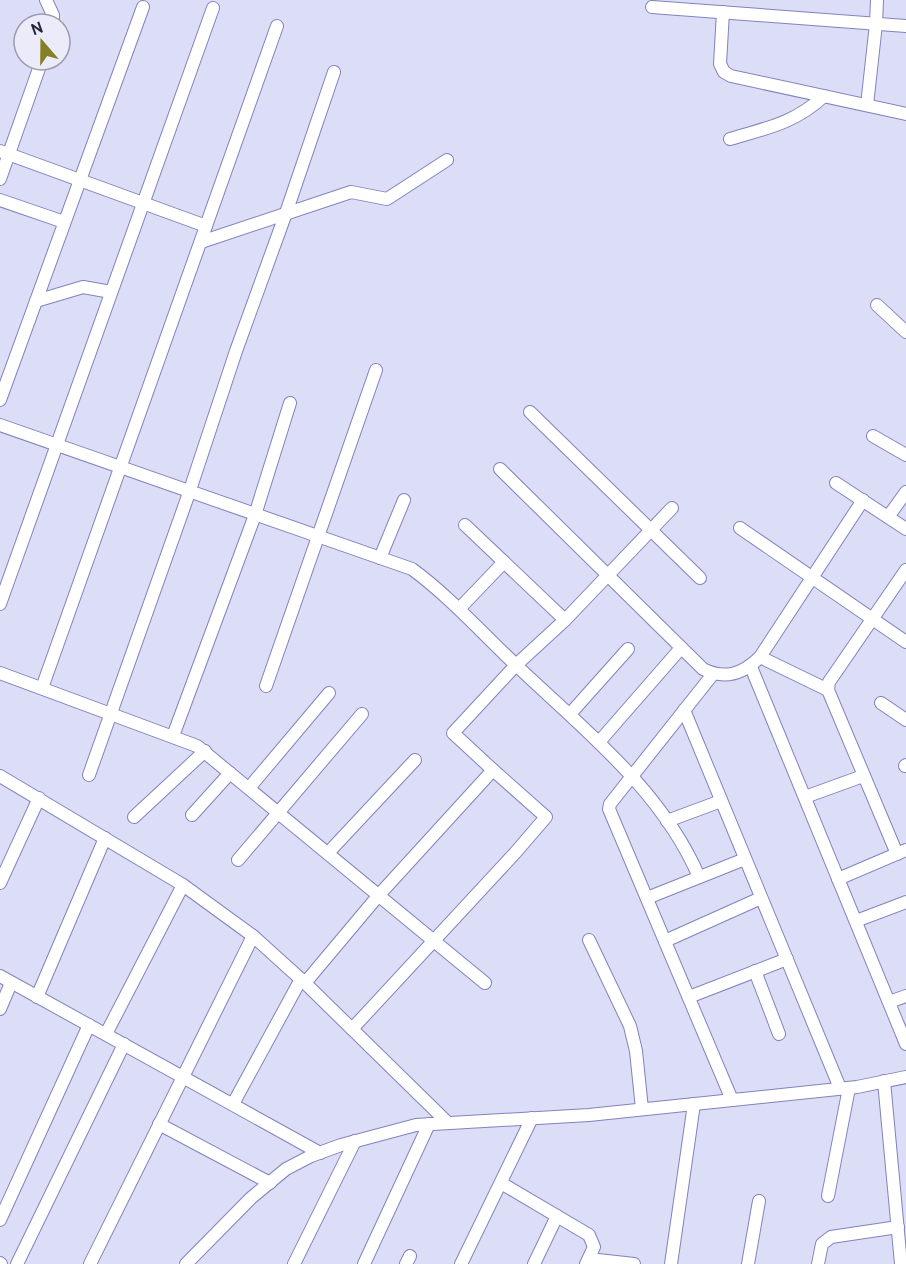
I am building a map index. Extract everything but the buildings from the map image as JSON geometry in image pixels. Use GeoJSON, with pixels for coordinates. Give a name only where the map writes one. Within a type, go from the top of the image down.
{"type":"FeatureCollection","features":[{"type":"Feature","properties":{"kind":"street"},"geometry":{"type":"LineString","coordinates":[[867,105],[877,0]]}},
{"type":"Feature","properties":{"kind":"street"},"geometry":{"type":"LineString","coordinates":[[0,400],[143,7]]}},
{"type":"Feature","properties":{"kind":"street"},"geometry":{"type":"LineString","coordinates":[[652,7],[906,26]]}},
{"type":"Feature","properties":{"kind":"street"},"geometry":{"type":"LineString","coordinates":[[0,604],[213,9]]}},
{"type":"Feature","properties":{"kind":"street"},"geometry":{"type":"LineString","coordinates":[[723,12],[720,64],[724,72],[906,114]]}},
{"type":"Feature","properties":{"kind":"street"},"geometry":{"type":"LineString","coordinates":[[42,688],[277,26]]}},
{"type":"Feature","properties":{"kind":"street"},"geometry":{"type":"LineString","coordinates":[[0,179],[4,152],[37,72]]}},
{"type":"Feature","properties":{"kind":"street"},"geometry":{"type":"LineString","coordinates":[[90,775],[334,72]]}},
{"type":"Feature","properties":{"kind":"street"},"geometry":{"type":"LineString","coordinates":[[730,139],[789,121],[811,108],[824,96]]}},
{"type":"Feature","properties":{"kind":"street"},"geometry":{"type":"LineString","coordinates":[[4,152],[206,226]]}},
{"type":"Feature","properties":{"kind":"street"},"geometry":{"type":"LineString","coordinates":[[201,242],[351,192],[387,199],[447,160]]}},
{"type":"Feature","properties":{"kind":"street"},"geometry":{"type":"LineString","coordinates":[[0,200],[64,222]]}},
{"type":"Feature","properties":{"kind":"street"},"geometry":{"type":"LineString","coordinates":[[36,301],[83,287],[111,292]]}},
{"type":"Feature","properties":{"kind":"street"},"geometry":{"type":"LineString","coordinates":[[877,305],[906,332]]}},
{"type":"Feature","properties":{"kind":"street"},"geometry":{"type":"LineString","coordinates":[[266,686],[376,370]]}},
{"type":"Feature","properties":{"kind":"street"},"geometry":{"type":"LineString","coordinates":[[173,736],[255,515],[290,403]]}},
{"type":"Feature","properties":{"kind":"street"},"geometry":{"type":"LineString","coordinates":[[530,412],[700,578]]}},
{"type":"Feature","properties":{"kind":"street"},"geometry":{"type":"LineString","coordinates":[[0,425],[189,493],[412,569],[459,609],[632,776],[687,850],[699,877]]}},
{"type":"Feature","properties":{"kind":"street"},"geometry":{"type":"LineString","coordinates":[[873,436],[906,455]]}},
{"type":"Feature","properties":{"kind":"street"},"geometry":{"type":"LineString","coordinates":[[500,469],[703,669],[725,676],[740,673],[751,667],[760,657],[863,500]]}},
{"type":"Feature","properties":{"kind":"street"},"geometry":{"type":"LineString","coordinates":[[836,483],[906,529]]}},
{"type":"Feature","properties":{"kind":"street"},"geometry":{"type":"LineString","coordinates":[[888,517],[906,492]]}},
{"type":"Feature","properties":{"kind":"street"},"geometry":{"type":"LineString","coordinates":[[380,558],[404,500]]}},
{"type":"Feature","properties":{"kind":"street"},"geometry":{"type":"LineString","coordinates":[[352,1029],[546,817],[453,733],[516,665],[565,620],[672,508]]}},
{"type":"Feature","properties":{"kind":"street"},"geometry":{"type":"LineString","coordinates":[[465,525],[565,620]]}},
{"type":"Feature","properties":{"kind":"street"},"geometry":{"type":"LineString","coordinates":[[740,528],[906,642]]}},
{"type":"Feature","properties":{"kind":"street"},"geometry":{"type":"LineString","coordinates":[[459,609],[504,562]]}},
{"type":"Feature","properties":{"kind":"street"},"geometry":{"type":"LineString","coordinates":[[838,879],[901,852],[863,776],[828,690],[829,682],[906,570]]}},
{"type":"Feature","properties":{"kind":"street"},"geometry":{"type":"LineString","coordinates":[[599,742],[681,648]]}},
{"type":"Feature","properties":{"kind":"street"},"geometry":{"type":"LineString","coordinates":[[570,714],[628,649]]}},
{"type":"Feature","properties":{"kind":"street"},"geometry":{"type":"LineString","coordinates":[[760,657],[828,690]]}},
{"type":"Feature","properties":{"kind":"street"},"geometry":{"type":"LineString","coordinates":[[751,667],[906,1044]]}},
{"type":"Feature","properties":{"kind":"street"},"geometry":{"type":"LineString","coordinates":[[0,674],[173,736],[205,751],[484,983]]}},
{"type":"Feature","properties":{"kind":"street"},"geometry":{"type":"LineString","coordinates":[[713,674],[610,804],[609,809],[732,1100]]}},
{"type":"Feature","properties":{"kind":"street"},"geometry":{"type":"LineString","coordinates":[[249,788],[329,693]]}},
{"type":"Feature","properties":{"kind":"street"},"geometry":{"type":"LineString","coordinates":[[882,703],[906,720]]}},
{"type":"Feature","properties":{"kind":"street"},"geometry":{"type":"LineString","coordinates":[[684,710],[761,898],[845,1088],[828,1196]]}},
{"type":"Feature","properties":{"kind":"street"},"geometry":{"type":"LineString","coordinates":[[238,860],[362,714]]}},
{"type":"Feature","properties":{"kind":"street"},"geometry":{"type":"LineString","coordinates":[[134,817],[205,751]]}},
{"type":"Feature","properties":{"kind":"street"},"geometry":{"type":"LineString","coordinates":[[328,853],[414,760]]}},
{"type":"Feature","properties":{"kind":"street"},"geometry":{"type":"LineString","coordinates":[[233,1104],[303,981],[492,770]]}},
{"type":"Feature","properties":{"kind":"street"},"geometry":{"type":"LineString","coordinates":[[192,815],[230,772]]}},
{"type":"Feature","properties":{"kind":"street"},"geometry":{"type":"LineString","coordinates":[[0,776],[183,885],[253,936],[303,981],[448,1123]]}},
{"type":"Feature","properties":{"kind":"street"},"geometry":{"type":"LineString","coordinates":[[805,797],[863,776]]}},
{"type":"Feature","properties":{"kind":"street"},"geometry":{"type":"LineString","coordinates":[[0,883],[39,798]]}},
{"type":"Feature","properties":{"kind":"street"},"geometry":{"type":"LineString","coordinates":[[667,821],[722,801]]}},
{"type":"Feature","properties":{"kind":"street"},"geometry":{"type":"LineString","coordinates":[[37,997],[105,838]]}},
{"type":"Feature","properties":{"kind":"street"},"geometry":{"type":"LineString","coordinates":[[646,898],[746,859]]}},
{"type":"Feature","properties":{"kind":"street"},"geometry":{"type":"LineString","coordinates":[[106,1034],[183,885]]}},
{"type":"Feature","properties":{"kind":"street"},"geometry":{"type":"LineString","coordinates":[[665,941],[761,898]]}},
{"type":"Feature","properties":{"kind":"street"},"geometry":{"type":"LineString","coordinates":[[856,921],[906,902]]}},
{"type":"Feature","properties":{"kind":"street"},"geometry":{"type":"LineString","coordinates":[[90,1264],[253,936]]}},
{"type":"Feature","properties":{"kind":"street"},"geometry":{"type":"LineString","coordinates":[[589,940],[630,1026],[634,1039],[642,1109]]}},
{"type":"Feature","properties":{"kind":"street"},"geometry":{"type":"LineString","coordinates":[[689,997],[787,959]]}},
{"type":"Feature","properties":{"kind":"street"},"geometry":{"type":"LineString","coordinates":[[755,971],[779,1034]]}},
{"type":"Feature","properties":{"kind":"street"},"geometry":{"type":"LineString","coordinates":[[0,976],[320,1153]]}},
{"type":"Feature","properties":{"kind":"street"},"geometry":{"type":"LineString","coordinates":[[0,1009],[11,983]]}},
{"type":"Feature","properties":{"kind":"street"},"geometry":{"type":"LineString","coordinates":[[889,1002],[906,996]]}},
{"type":"Feature","properties":{"kind":"street"},"geometry":{"type":"LineString","coordinates":[[0,1220],[89,1025]]}},
{"type":"Feature","properties":{"kind":"street"},"geometry":{"type":"LineString","coordinates":[[17,1264],[124,1044]]}},
{"type":"Feature","properties":{"kind":"street"},"geometry":{"type":"LineString","coordinates":[[186,1264],[220,1228],[286,1169],[320,1153],[416,1125],[694,1104],[845,1088],[906,1077]]}},
{"type":"Feature","properties":{"kind":"street"},"geometry":{"type":"LineString","coordinates":[[884,1082],[901,1264]]}},
{"type":"Feature","properties":{"kind":"street"},"geometry":{"type":"LineString","coordinates":[[671,1264],[694,1104]]}},
{"type":"Feature","properties":{"kind":"street"},"geometry":{"type":"LineString","coordinates":[[462,1264],[532,1118]]}},
{"type":"Feature","properties":{"kind":"street"},"geometry":{"type":"LineString","coordinates":[[159,1124],[270,1183]]}},
{"type":"Feature","properties":{"kind":"street"},"geometry":{"type":"LineString","coordinates":[[364,1264],[429,1124]]}},
{"type":"Feature","properties":{"kind":"street"},"geometry":{"type":"LineString","coordinates":[[294,1264],[356,1141]]}},
{"type":"Feature","properties":{"kind":"street"},"geometry":{"type":"LineString","coordinates":[[501,1183],[590,1235],[594,1247],[588,1261],[634,1264]]}},
{"type":"Feature","properties":{"kind":"street"},"geometry":{"type":"LineString","coordinates":[[748,1264],[759,1201]]}},
{"type":"Feature","properties":{"kind":"street"},"geometry":{"type":"LineString","coordinates":[[534,1264],[557,1216]]}},
{"type":"Feature","properties":{"kind":"street"},"geometry":{"type":"LineString","coordinates":[[818,1264],[822,1244],[831,1237],[898,1227]]}}]}
